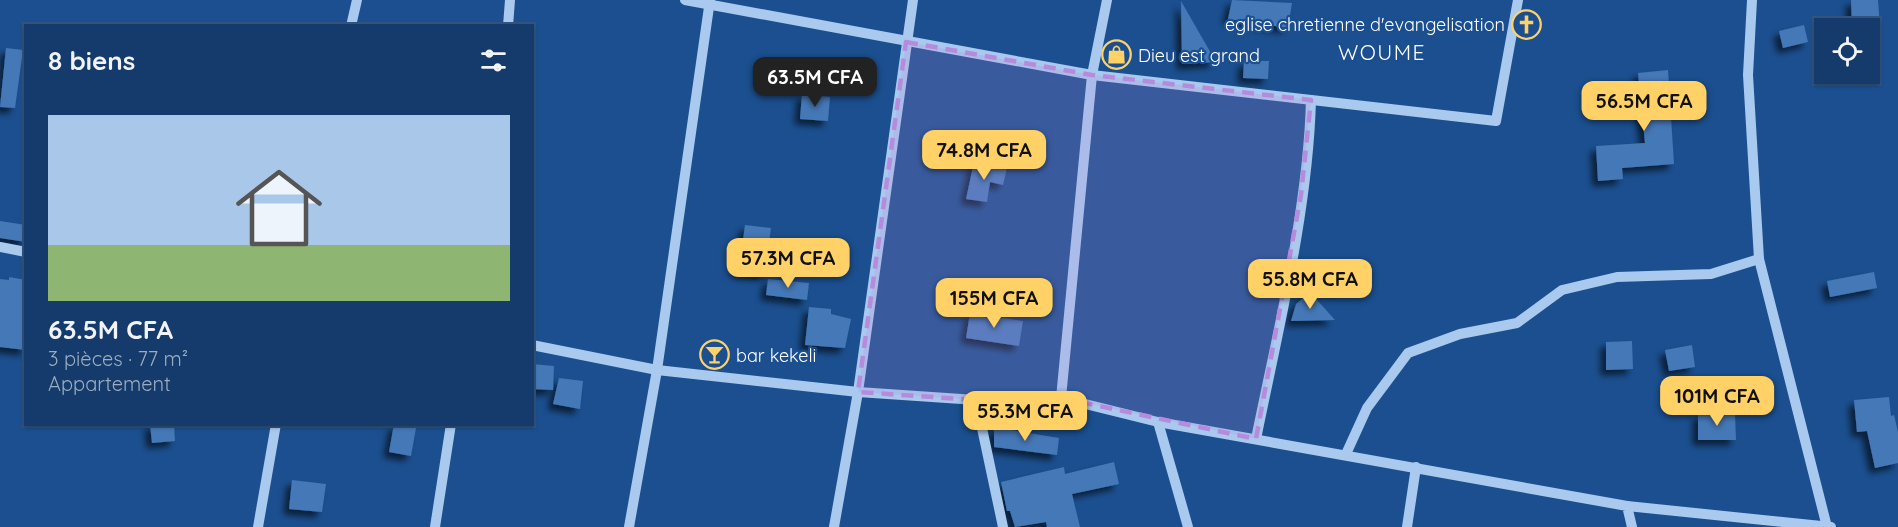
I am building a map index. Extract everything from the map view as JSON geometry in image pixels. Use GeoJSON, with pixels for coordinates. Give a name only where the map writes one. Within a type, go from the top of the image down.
{"type":"FeatureCollection","features":[{"type":"Feature","properties":{"kind":"street"},"geometry":{"type":"LineString","coordinates":[[351,24],[357,0]]}},
{"type":"Feature","properties":{"kind":"street"},"geometry":{"type":"LineString","coordinates":[[508,24],[510,0]]}},
{"type":"Feature","properties":{"kind":"street"},"geometry":{"type":"LineString","coordinates":[[686,0],[710,2],[906,42],[1092,75],[1496,121],[1518,0]]}},
{"type":"Feature","properties":{"kind":"street"},"geometry":{"type":"LineString","coordinates":[[834,527],[858,392],[913,0]]}},
{"type":"Feature","properties":{"kind":"street"},"geometry":{"type":"LineString","coordinates":[[1061,398],[1092,75],[1107,0]]}},
{"type":"Feature","properties":{"kind":"street"},"geometry":{"type":"LineString","coordinates":[[534,345],[657,370],[858,392],[976,400],[1061,398],[1158,422],[1627,506],[1828,527],[1759,259],[1748,75],[1752,0]]}},
{"type":"Feature","properties":{"kind":"street"},"geometry":{"type":"LineString","coordinates":[[630,527],[657,370],[710,2]]}},
{"type":"Feature","properties":{"kind":"street"},"geometry":{"type":"LineString","coordinates":[[1256,439],[1301,195],[1310,136],[1311,100]]}},
{"type":"Feature","properties":{"kind":"street"},"geometry":{"type":"LineString","coordinates":[[0,247],[24,252]]}},
{"type":"Feature","properties":{"kind":"street"},"geometry":{"type":"LineString","coordinates":[[1346,454],[1367,408],[1408,353],[1460,334],[1517,323],[1562,290],[1617,277],[1712,274],[1759,259]]}},
{"type":"Feature","properties":{"kind":"street"},"geometry":{"type":"LineString","coordinates":[[976,400],[1003,527]]}},
{"type":"Feature","properties":{"kind":"street"},"geometry":{"type":"LineString","coordinates":[[1158,422],[1188,527]]}},
{"type":"Feature","properties":{"kind":"street"},"geometry":{"type":"LineString","coordinates":[[258,527],[276,426]]}},
{"type":"Feature","properties":{"kind":"street"},"geometry":{"type":"LineString","coordinates":[[435,527],[451,426]]}},
{"type":"Feature","properties":{"kind":"street"},"geometry":{"type":"LineString","coordinates":[[1407,527],[1416,467]]}},
{"type":"Feature","properties":{"kind":"street"},"geometry":{"type":"LineString","coordinates":[[1627,506],[1632,527]]}},
{"type":"Feature","properties":{"kind":"highlighted area"},"geometry":{"type":"Polygon","coordinates":[[[906,42],[1092,75],[1311,100],[1301,195],[1256,439],[1061,398],[976,400],[858,392],[906,42]]]}},
{"type":"Feature","properties":{"kind":"building"},"geometry":{"type":"Polygon","coordinates":[[[1232,0],[1292,3],[1288,28],[1228,19],[1232,0]]]}},
{"type":"Feature","properties":{"kind":"building"},"geometry":{"type":"Polygon","coordinates":[[[1851,0],[1878,0],[1879,18],[1852,18],[1851,0]]]}},
{"type":"Feature","properties":{"kind":"building"},"geometry":{"type":"Polygon","coordinates":[[[1181,1],[1216,62],[1182,64],[1181,1]]]}},
{"type":"Feature","properties":{"kind":"building"},"geometry":{"type":"Polygon","coordinates":[[[1804,25],[1808,42],[1783,48],[1779,31],[1804,25]]]}},
{"type":"Feature","properties":{"kind":"building"},"geometry":{"type":"Polygon","coordinates":[[[6,48],[23,50],[15,108],[0,107],[6,48]]]}},
{"type":"Feature","properties":{"kind":"building"},"geometry":{"type":"Polygon","coordinates":[[[1244,61],[1269,61],[1268,79],[1243,78],[1244,61]]]}},
{"type":"Feature","properties":{"kind":"building"},"geometry":{"type":"Polygon","coordinates":[[[1668,70],[1674,164],[1622,168],[1623,179],[1598,181],[1596,146],[1645,143],[1638,73],[1668,70]]]}},
{"type":"Feature","properties":{"kind":"building"},"geometry":{"type":"Polygon","coordinates":[[[802,94],[830,97],[828,121],[800,119],[802,94]]]}},
{"type":"Feature","properties":{"kind":"building"},"geometry":{"type":"Polygon","coordinates":[[[974,162],[1007,168],[1003,185],[990,182],[987,202],[966,199],[974,162]]]}},
{"type":"Feature","properties":{"kind":"building"},"geometry":{"type":"Polygon","coordinates":[[[0,221],[24,225],[24,242],[0,238],[0,221]]]}},
{"type":"Feature","properties":{"kind":"building"},"geometry":{"type":"Polygon","coordinates":[[[745,225],[771,228],[765,274],[739,271],[745,225]]]}},
{"type":"Feature","properties":{"kind":"building"},"geometry":{"type":"Polygon","coordinates":[[[1874,272],[1877,288],[1830,297],[1827,281],[1874,272]]]}},
{"type":"Feature","properties":{"kind":"building"},"geometry":{"type":"Polygon","coordinates":[[[9,277],[24,280],[22,334],[24,334],[24,350],[0,347],[0,279],[9,280],[9,277]]]}},
{"type":"Feature","properties":{"kind":"building"},"geometry":{"type":"Polygon","coordinates":[[[768,279],[809,283],[807,300],[766,295],[768,279]]]}},
{"type":"Feature","properties":{"kind":"building"},"geometry":{"type":"Polygon","coordinates":[[[1310,292],[1335,320],[1291,321],[1296,304],[1310,292]]]}},
{"type":"Feature","properties":{"kind":"building"},"geometry":{"type":"Polygon","coordinates":[[[809,307],[831,309],[831,314],[851,319],[845,348],[805,345],[809,307]]]}},
{"type":"Feature","properties":{"kind":"building"},"geometry":{"type":"Polygon","coordinates":[[[970,313],[1023,321],[1019,346],[966,338],[970,313]]]}},
{"type":"Feature","properties":{"kind":"building"},"geometry":{"type":"Polygon","coordinates":[[[1632,341],[1633,369],[1606,370],[1606,342],[1632,341]]]}},
{"type":"Feature","properties":{"kind":"building"},"geometry":{"type":"Polygon","coordinates":[[[1692,345],[1695,367],[1669,371],[1665,350],[1692,345]]]}},
{"type":"Feature","properties":{"kind":"building"},"geometry":{"type":"Polygon","coordinates":[[[534,364],[554,366],[553,390],[534,389],[534,364]]]}},
{"type":"Feature","properties":{"kind":"building"},"geometry":{"type":"Polygon","coordinates":[[[559,378],[583,381],[580,409],[553,404],[559,378]]]}},
{"type":"Feature","properties":{"kind":"building"},"geometry":{"type":"Polygon","coordinates":[[[1889,397],[1891,416],[1894,415],[1898,432],[1898,463],[1875,468],[1867,431],[1857,432],[1854,400],[1889,397]]]}},
{"type":"Feature","properties":{"kind":"building"},"geometry":{"type":"Polygon","coordinates":[[[1698,414],[1735,414],[1736,440],[1698,440],[1698,414]]]}},
{"type":"Feature","properties":{"kind":"building"},"geometry":{"type":"Polygon","coordinates":[[[150,426],[174,426],[175,441],[152,443],[150,426]]]}},
{"type":"Feature","properties":{"kind":"building"},"geometry":{"type":"Polygon","coordinates":[[[394,426],[416,428],[411,456],[389,452],[394,426]]]}},
{"type":"Feature","properties":{"kind":"building"},"geometry":{"type":"Polygon","coordinates":[[[994,427],[1059,438],[1057,455],[994,447],[994,427]]]}},
{"type":"Feature","properties":{"kind":"building"},"geometry":{"type":"Polygon","coordinates":[[[1114,462],[1119,484],[1072,494],[1080,527],[1047,527],[1046,522],[1015,527],[1010,511],[1007,511],[1001,482],[1064,467],[1065,474],[1114,462]]]}},
{"type":"Feature","properties":{"kind":"building"},"geometry":{"type":"Polygon","coordinates":[[[292,480],[326,484],[322,512],[289,509],[292,480]]]}},
{"type":"Feature","properties":{"kind":"place","name":"eglise chretienne d'evangelisation"},"geometry":{"type":"Point","coordinates":[1526,24]}},
{"type":"Feature","properties":{"kind":"place","name":"Dieu est grand"},"geometry":{"type":"Point","coordinates":[1117,55]}},
{"type":"Feature","properties":{"kind":"place","name":"bar kekeli"},"geometry":{"type":"Point","coordinates":[715,355]}},
{"type":"Feature","properties":{"kind":"district","name":"WOUME"},"geometry":{"type":"Point","coordinates":[1382,52]}}]}
